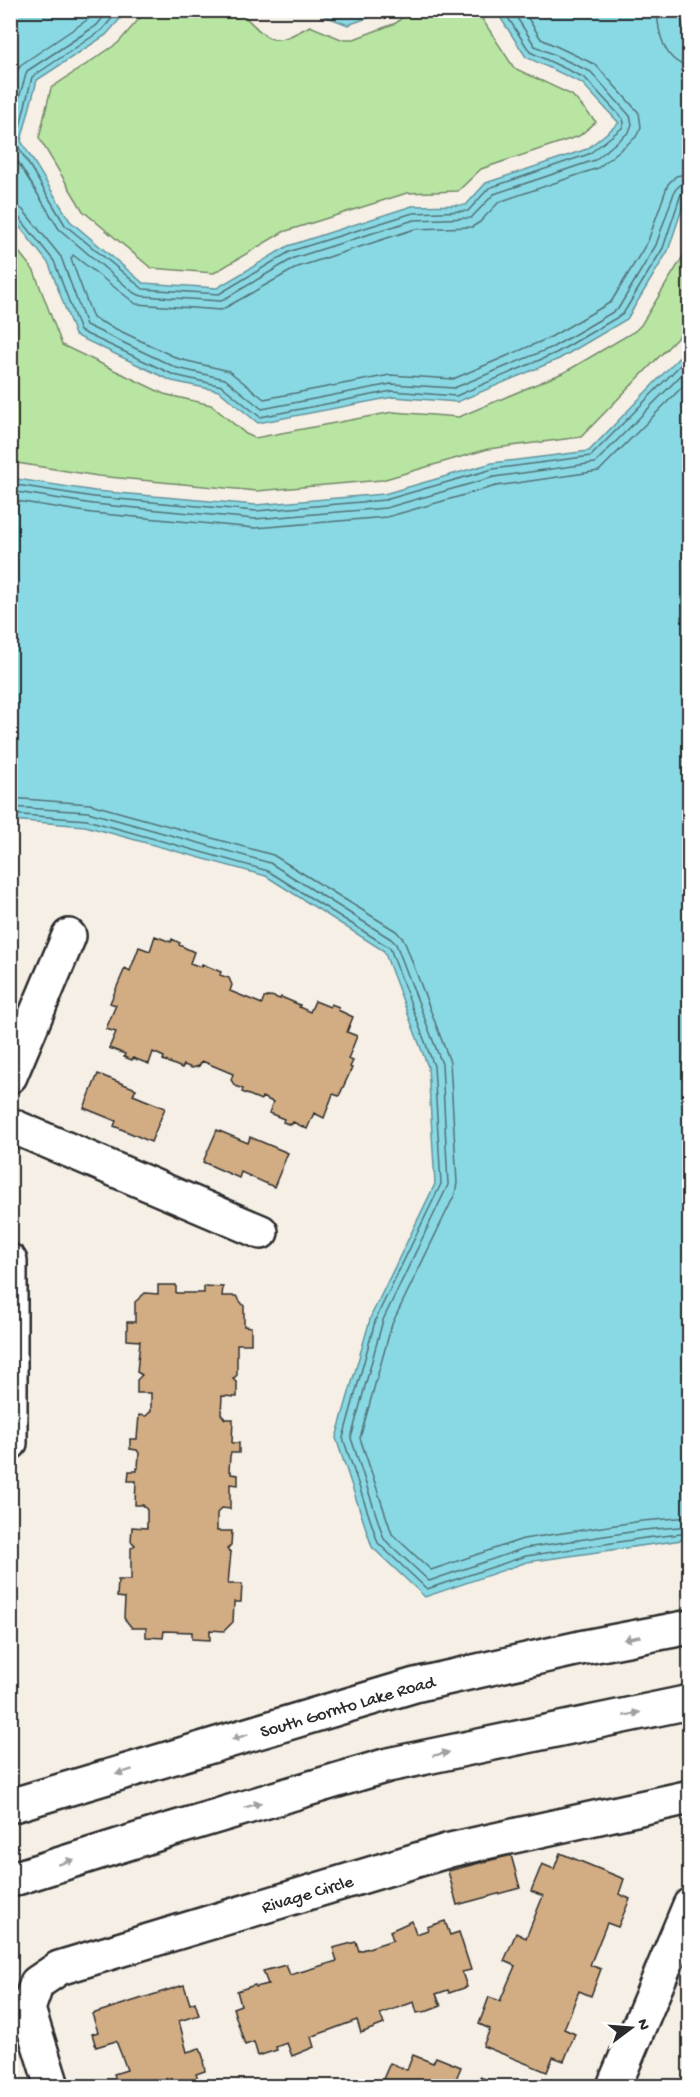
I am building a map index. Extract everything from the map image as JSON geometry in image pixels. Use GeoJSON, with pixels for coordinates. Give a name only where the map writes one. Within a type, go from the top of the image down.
{"type":"FeatureCollection","features":[{"type":"Feature","properties":{"kind":"street"},"geometry":{"type":"LineString","coordinates":[[10,1076],[69,936]]}},
{"type":"Feature","properties":{"kind":"street"},"geometry":{"type":"LineString","coordinates":[[10,1125],[261,1232]]}},
{"type":"Feature","properties":{"kind":"street"},"geometry":{"type":"LineString","coordinates":[[10,1261],[10,1443]]}},
{"type":"Feature","properties":{"kind":"street","name":"South Gornto Lake Road"},"geometry":{"type":"LineString","coordinates":[[10,1806],[415,1684],[690,1627]]}},
{"type":"Feature","properties":{"kind":"street"},"geometry":{"type":"LineString","coordinates":[[10,1880],[387,1765],[690,1702]]}},
{"type":"Feature","properties":{"kind":"street","name":"Rivage Circle"},"geometry":{"type":"LineString","coordinates":[[52,2086],[28,2009],[37,1983],[59,1968],[450,1850],[690,1797]]}},
{"type":"Feature","properties":{"kind":"street"},"geometry":{"type":"LineString","coordinates":[[614,2086],[690,1905]]}},
{"type":"Feature","properties":{"kind":"green space"},"geometry":{"type":"Polygon","coordinates":[[[147,10],[239,11],[264,35],[278,39],[286,38],[310,26],[341,39],[354,39],[396,23],[409,11],[477,11],[514,68],[572,95],[596,122],[579,136],[481,169],[458,191],[407,193],[283,232],[214,273],[151,268],[83,211],[39,138],[51,88],[118,43],[147,10]]]}},
{"type":"Feature","properties":{"kind":"green space"},"geometry":{"type":"Polygon","coordinates":[[[689,238],[689,320],[684,331],[581,437],[488,449],[382,480],[257,491],[98,476],[11,462],[11,242],[34,271],[62,345],[164,394],[211,405],[246,434],[255,438],[393,412],[459,417],[565,372],[635,331],[641,325],[684,255],[689,238]]]}},
{"type":"Feature","properties":{"kind":"water"},"geometry":{"type":"Polygon","coordinates":[[[10,11],[127,11],[106,35],[37,80],[21,141],[70,221],[143,283],[217,288],[288,246],[412,206],[466,205],[486,183],[587,149],[619,123],[582,83],[526,57],[496,11],[679,11],[690,54],[689,188],[668,251],[627,319],[559,359],[457,402],[393,397],[258,423],[219,391],[172,381],[75,335],[49,264],[11,216],[10,11]]]}},
{"type":"Feature","properties":{"kind":"water"},"geometry":{"type":"Polygon","coordinates":[[[312,11],[387,11],[348,25],[312,11]]]}},
{"type":"Feature","properties":{"kind":"water"},"geometry":{"type":"Polygon","coordinates":[[[689,347],[689,1539],[527,1562],[425,1597],[372,1547],[336,1438],[371,1316],[435,1184],[428,1067],[384,951],[266,876],[85,826],[11,820],[11,478],[95,491],[256,505],[384,494],[492,463],[589,451],[689,347]]]}},
{"type":"Feature","properties":{"kind":"building"},"geometry":{"type":"Polygon","coordinates":[[[155,936],[171,942],[172,939],[194,952],[190,963],[201,967],[202,964],[221,972],[220,975],[229,978],[232,985],[230,991],[262,1004],[264,998],[271,996],[280,999],[281,997],[310,1012],[315,1001],[330,1007],[331,1004],[353,1017],[347,1032],[357,1036],[348,1059],[353,1061],[350,1067],[352,1068],[339,1096],[333,1094],[324,1118],[314,1113],[307,1129],[293,1122],[291,1125],[283,1122],[284,1119],[269,1113],[273,1102],[242,1092],[243,1089],[235,1086],[231,1080],[233,1074],[202,1061],[199,1066],[192,1068],[184,1065],[182,1068],[163,1060],[164,1057],[153,1052],[149,1064],[124,1057],[125,1054],[109,1048],[116,1032],[106,1029],[116,1005],[110,1003],[125,968],[130,971],[139,947],[150,951],[155,936]]]}},
{"type":"Feature","properties":{"kind":"building"},"geometry":{"type":"Polygon","coordinates":[[[98,1074],[136,1089],[133,1095],[165,1108],[151,1142],[114,1126],[116,1121],[84,1108],[98,1074]]]}},
{"type":"Feature","properties":{"kind":"building"},"geometry":{"type":"Polygon","coordinates":[[[217,1130],[248,1143],[250,1137],[288,1153],[274,1187],[241,1172],[239,1178],[203,1162],[217,1130]]]}},
{"type":"Feature","properties":{"kind":"building"},"geometry":{"type":"Polygon","coordinates":[[[158,1285],[176,1285],[176,1293],[204,1293],[204,1286],[223,1287],[222,1296],[236,1296],[244,1306],[244,1326],[251,1327],[251,1344],[237,1344],[237,1375],[233,1379],[237,1383],[237,1397],[222,1396],[221,1414],[225,1419],[233,1419],[232,1443],[239,1443],[239,1453],[231,1453],[229,1471],[231,1474],[238,1475],[238,1485],[230,1484],[230,1509],[222,1508],[217,1513],[217,1531],[232,1531],[231,1545],[227,1549],[231,1552],[228,1584],[242,1584],[241,1602],[234,1602],[233,1622],[224,1631],[210,1630],[210,1640],[192,1639],[192,1632],[164,1631],[163,1638],[146,1637],[146,1628],[132,1628],[124,1618],[125,1598],[117,1597],[118,1580],[131,1580],[131,1548],[135,1545],[131,1541],[132,1527],[147,1528],[147,1510],[143,1505],[135,1505],[136,1481],[128,1481],[129,1471],[137,1471],[139,1453],[137,1450],[130,1449],[130,1439],[137,1439],[139,1415],[146,1416],[151,1411],[151,1393],[137,1393],[137,1380],[142,1375],[137,1372],[140,1341],[127,1340],[127,1322],[135,1322],[135,1302],[145,1293],[158,1294],[158,1285]]]}},
{"type":"Feature","properties":{"kind":"building"},"geometry":{"type":"Polygon","coordinates":[[[560,1853],[624,1879],[619,1894],[630,1899],[618,1927],[607,1923],[590,1965],[601,1969],[591,1996],[579,1991],[564,2029],[575,2034],[564,2061],[553,2057],[547,2072],[483,2046],[490,2029],[479,2024],[489,1997],[500,2001],[515,1966],[504,1961],[516,1933],[526,1938],[543,1896],[531,1891],[542,1864],[554,1869],[560,1853]]]}},
{"type":"Feature","properties":{"kind":"building"},"geometry":{"type":"Polygon","coordinates":[[[511,1855],[520,1888],[457,1905],[448,1871],[511,1855]]]}},
{"type":"Feature","properties":{"kind":"building"},"geometry":{"type":"Polygon","coordinates":[[[412,1921],[416,1934],[428,1930],[427,1927],[445,1921],[450,1935],[459,1932],[471,1970],[462,1972],[467,1987],[449,1993],[448,1990],[436,1994],[441,2006],[428,2011],[417,2013],[414,2002],[380,2014],[384,2024],[361,2033],[357,2020],[311,2037],[314,2047],[292,2056],[287,2043],[276,2047],[277,2050],[258,2056],[254,2042],[245,2045],[233,2008],[241,2005],[237,1991],[255,1985],[256,1987],[268,1984],[263,1971],[286,1965],[290,1975],[337,1961],[333,1948],[356,1942],[359,1951],[393,1940],[390,1931],[412,1921]]]}},
{"type":"Feature","properties":{"kind":"building"},"geometry":{"type":"Polygon","coordinates":[[[184,1985],[190,2004],[195,2002],[199,2015],[179,2021],[187,2052],[200,2048],[204,2060],[205,2071],[196,2074],[200,2086],[118,2086],[114,2074],[127,2070],[116,2041],[96,2047],[92,2034],[98,2032],[92,2014],[184,1985]]]}},
{"type":"Feature","properties":{"kind":"building"},"geometry":{"type":"Polygon","coordinates":[[[413,2055],[433,2063],[436,2057],[461,2067],[456,2079],[472,2086],[380,2086],[390,2063],[407,2070],[413,2055]]]}},
{"type":"Feature","properties":{"kind":"building"},"geometry":{"type":"Polygon","coordinates":[[[480,2077],[502,2086],[475,2086],[480,2077]]]}}]}
